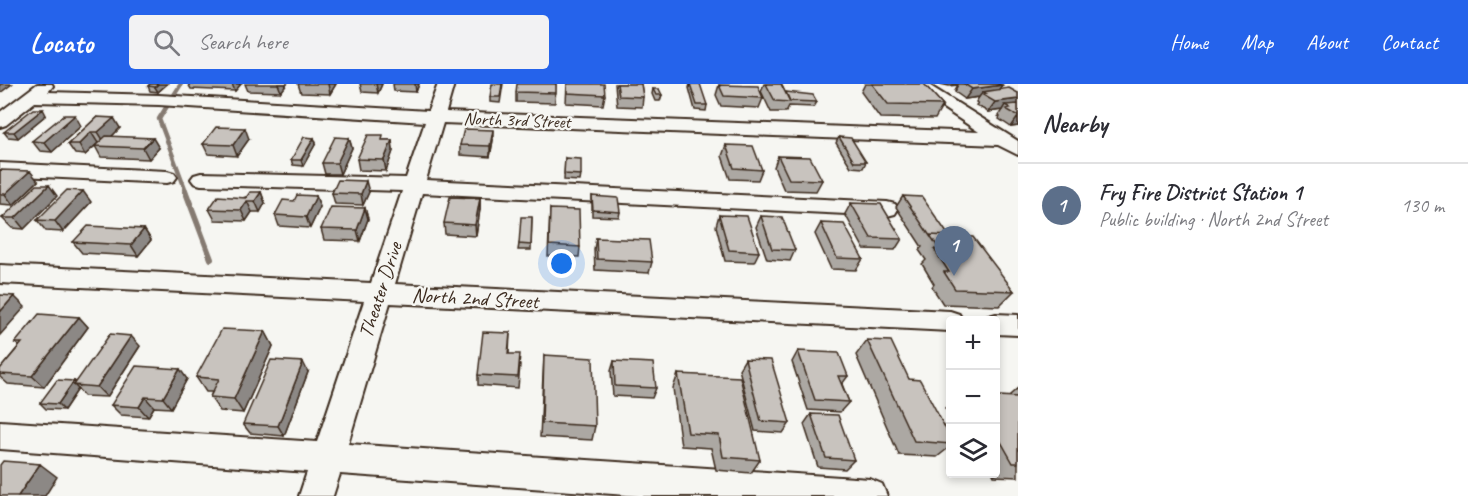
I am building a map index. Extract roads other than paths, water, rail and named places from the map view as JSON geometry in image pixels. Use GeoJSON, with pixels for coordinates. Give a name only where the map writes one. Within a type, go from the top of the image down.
{"type":"FeatureCollection","features":[{"type":"Feature","properties":{"kind":"street"},"geometry":{"type":"LineString","coordinates":[[0,121],[48,84]]}},
{"type":"Feature","properties":{"kind":"street","name":"Theater Drive"},"geometry":{"type":"LineString","coordinates":[[316,496],[446,84]]}},
{"type":"Feature","properties":{"kind":"street"},"geometry":{"type":"LineString","coordinates":[[911,85],[1010,144]]}},
{"type":"Feature","properties":{"kind":"street","name":"North 3rd Street"},"geometry":{"type":"LineString","coordinates":[[31,97],[159,100],[435,117],[1010,144]]}},
{"type":"Feature","properties":{"kind":"street"},"geometry":{"type":"LineString","coordinates":[[0,169],[167,177]]}},
{"type":"Feature","properties":{"kind":"street"},"geometry":{"type":"LineString","coordinates":[[201,179],[413,185],[469,190],[887,209]]}},
{"type":"Feature","properties":{"kind":"street","name":"North 2nd Street"},"geometry":{"type":"LineString","coordinates":[[0,274],[946,321]]}},
{"type":"Feature","properties":{"kind":"street"},"geometry":{"type":"LineString","coordinates":[[1000,324],[1018,325]]}},
{"type":"Feature","properties":{"kind":"street"},"geometry":{"type":"LineString","coordinates":[[0,435],[870,496]]}},
{"type":"Feature","properties":{"kind":"waterway"},"geometry":{"type":"LineString","coordinates":[[181,84],[159,119],[186,191]]}},
{"type":"Feature","properties":{"kind":"waterway"},"geometry":{"type":"LineString","coordinates":[[185,190],[211,259]]}},
{"type":"Feature","properties":{"kind":"place","name":"Fry Fire District Station 1"},"geometry":{"type":"Point","coordinates":[954,276]}}]}
